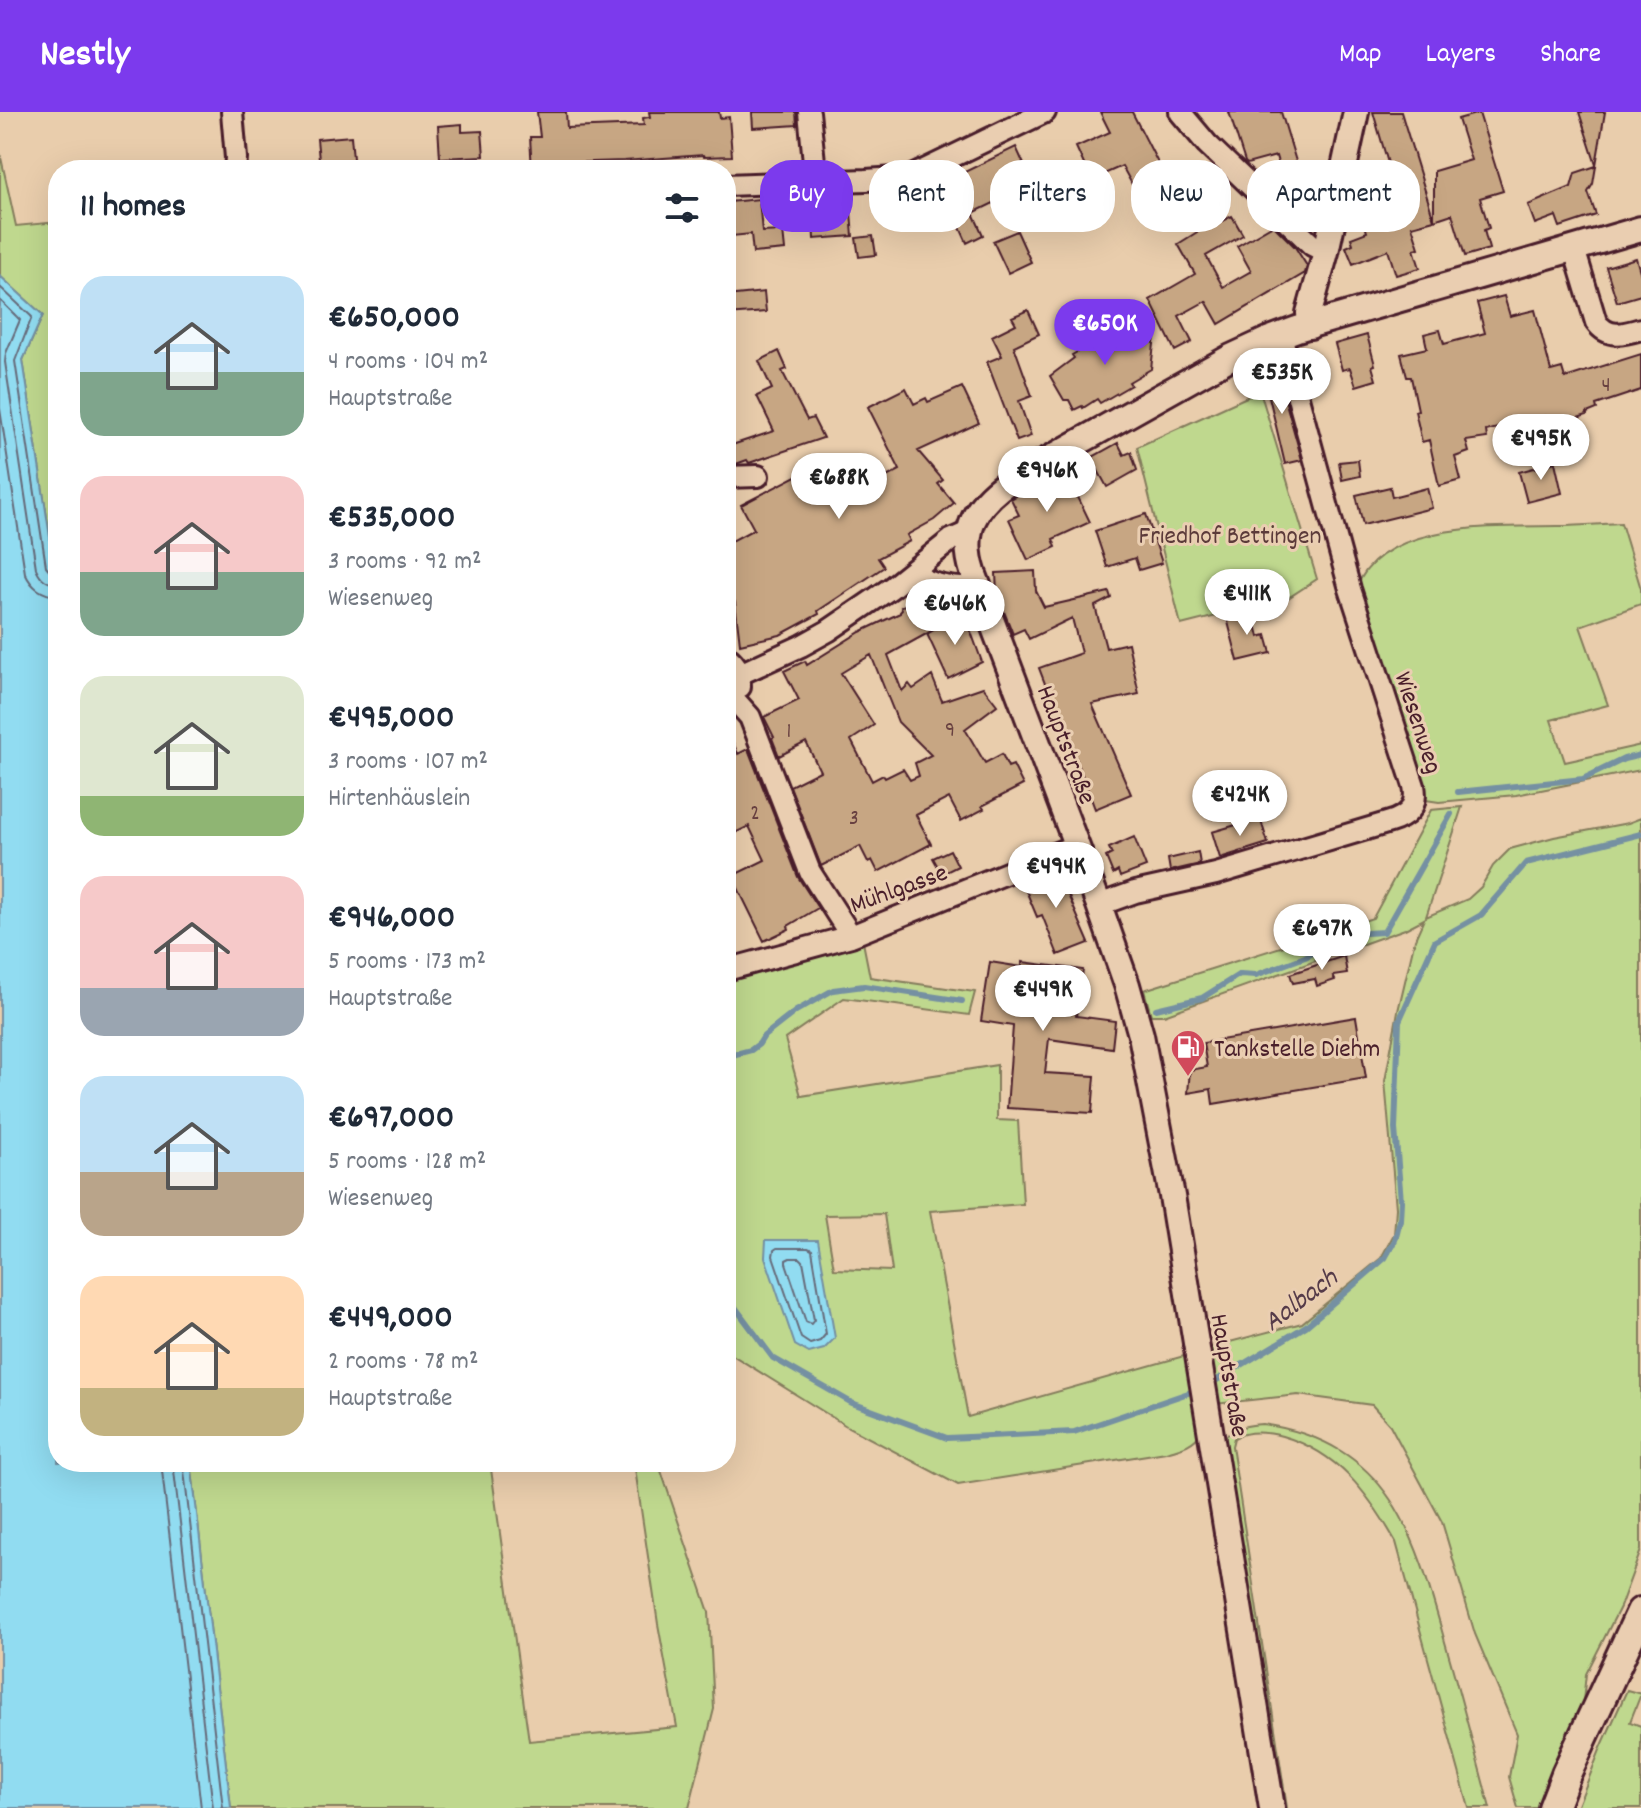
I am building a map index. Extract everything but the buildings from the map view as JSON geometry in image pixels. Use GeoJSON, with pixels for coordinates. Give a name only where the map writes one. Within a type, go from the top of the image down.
{"type":"FeatureCollection","features":[{"type":"Feature","properties":{"kind":"main road"},"geometry":{"type":"LineString","coordinates":[[1553,1808],[1641,1612]]}},
{"type":"Feature","properties":{"kind":"street"},"geometry":{"type":"LineString","coordinates":[[232,112],[236,160]]}},
{"type":"Feature","properties":{"kind":"street"},"geometry":{"type":"LineString","coordinates":[[809,112],[814,160]]}},
{"type":"Feature","properties":{"kind":"street"},"geometry":{"type":"LineString","coordinates":[[853,180],[910,177],[1045,112]]}},
{"type":"Feature","properties":{"kind":"street"},"geometry":{"type":"LineString","coordinates":[[1180,112],[1207,144],[1312,245],[1326,252]]}},
{"type":"Feature","properties":{"kind":"street"},"geometry":{"type":"LineString","coordinates":[[1310,326],[1309,313],[1326,252],[1356,112]]}},
{"type":"Feature","properties":{"kind":"street"},"geometry":{"type":"LineString","coordinates":[[736,185],[760,184]]}},
{"type":"Feature","properties":{"kind":"street"},"geometry":{"type":"LineString","coordinates":[[740,674],[828,631],[951,540],[969,532],[982,503],[1015,478],[1231,357],[1281,335],[1641,229]]}},
{"type":"Feature","properties":{"kind":"street"},"geometry":{"type":"LineString","coordinates":[[1574,249],[1600,328],[1616,335],[1641,329]]}},
{"type":"Feature","properties":{"kind":"street","name":"Wiesenweg"},"geometry":{"type":"LineString","coordinates":[[1099,905],[1135,892],[1216,874],[1390,822],[1405,815],[1415,803],[1414,786],[1350,589],[1281,335]]}},
{"type":"Feature","properties":{"kind":"street"},"geometry":{"type":"LineString","coordinates":[[736,477],[758,476]]}},
{"type":"Feature","properties":{"kind":"street","name":"Hauptstraße"},"geometry":{"type":"LineString","coordinates":[[969,532],[968,556],[1133,1003],[1162,1138],[1272,1808]]}},
{"type":"Feature","properties":{"kind":"street"},"geometry":{"type":"LineString","coordinates":[[911,572],[923,579],[956,588],[979,587]]}},
{"type":"Feature","properties":{"kind":"street"},"geometry":{"type":"LineString","coordinates":[[736,664],[740,674],[740,687],[736,693]]}},
{"type":"Feature","properties":{"kind":"street","name":"Mühlgasse"},"geometry":{"type":"LineString","coordinates":[[736,706],[750,717],[810,872],[851,936],[1076,845]]}},
{"type":"Feature","properties":{"kind":"street"},"geometry":{"type":"LineString","coordinates":[[736,967],[851,936]]}},
{"type":"Feature","properties":{"kind":"green space"},"geometry":{"type":"Polygon","coordinates":[[[0,153],[16,226],[48,223],[48,524],[23,360],[43,315],[0,276],[0,153]]]}},
{"type":"Feature","properties":{"kind":"green space","name":"Friedhof Bettingen"},"geometry":{"type":"Polygon","coordinates":[[[1260,391],[1317,579],[1288,598],[1181,625],[1137,447],[1260,391]]]}},
{"type":"Feature","properties":{"kind":"green space"},"geometry":{"type":"Polygon","coordinates":[[[1621,523],[1641,589],[1641,604],[1580,626],[1608,705],[1551,720],[1565,762],[1641,745],[1641,770],[1516,795],[1439,802],[1426,800],[1421,796],[1356,589],[1369,567],[1390,550],[1445,532],[1475,528],[1621,523]]]}},
{"type":"Feature","properties":{"kind":"green space"},"geometry":{"type":"Polygon","coordinates":[[[1462,807],[1426,917],[1468,899],[1510,849],[1641,818],[1641,1550],[1620,1607],[1586,1674],[1582,1710],[1541,1808],[1518,1808],[1509,1777],[1517,1734],[1475,1634],[1442,1522],[1390,1425],[1372,1405],[1298,1395],[1215,1404],[1207,1348],[1302,1323],[1381,1258],[1394,1234],[1396,1208],[1385,1081],[1415,939],[1424,919],[1405,929],[1164,1015],[1151,1015],[1144,990],[1373,918],[1431,810],[1462,807]]]}},
{"type":"Feature","properties":{"kind":"green space"},"geometry":{"type":"Polygon","coordinates":[[[861,932],[870,977],[975,992],[969,1015],[844,998],[785,1039],[801,1096],[997,1065],[997,1120],[1018,1121],[1023,1204],[930,1211],[968,1417],[1191,1354],[1202,1431],[1191,1443],[1166,1452],[958,1485],[848,1427],[736,1357],[736,967],[861,932]],[[884,1214],[825,1215],[834,1269],[892,1271],[884,1214]]]}},
{"type":"Feature","properties":{"kind":"green space"},"geometry":{"type":"Polygon","coordinates":[[[1262,1424],[1305,1434],[1340,1451],[1368,1473],[1390,1499],[1408,1530],[1434,1602],[1490,1808],[1469,1808],[1396,1542],[1385,1524],[1350,1477],[1320,1452],[1282,1436],[1251,1433],[1234,1438],[1232,1446],[1287,1808],[1281,1808],[1224,1445],[1226,1436],[1234,1430],[1262,1424]]]}},
{"type":"Feature","properties":{"kind":"green space"},"geometry":{"type":"Polygon","coordinates":[[[192,1472],[491,1472],[529,1741],[677,1727],[635,1472],[661,1472],[709,1612],[714,1709],[689,1808],[231,1808],[192,1472]]]}},
{"type":"Feature","properties":{"kind":"green space"},"geometry":{"type":"Polygon","coordinates":[[[1627,1690],[1641,1694],[1630,1722],[1641,1726],[1641,1808],[1577,1808],[1600,1750],[1627,1690]]]}},
{"type":"Feature","properties":{"kind":"water"},"geometry":{"type":"Polygon","coordinates":[[[0,276],[43,315],[23,360],[48,524],[48,1472],[192,1472],[231,1808],[0,1808],[0,276]]]}},
{"type":"Feature","properties":{"kind":"water"},"geometry":{"type":"Polygon","coordinates":[[[766,1240],[818,1240],[835,1338],[824,1349],[809,1353],[795,1345],[765,1257],[766,1240]]]}},
{"type":"Feature","properties":{"kind":"waterway"},"geometry":{"type":"LineString","coordinates":[[1458,792],[1583,779],[1624,759],[1641,755]]}},
{"type":"Feature","properties":{"kind":"waterway"},"geometry":{"type":"LineString","coordinates":[[1156,1009],[1202,998],[1240,974],[1256,975],[1305,957],[1349,934],[1384,932],[1451,814]]}},
{"type":"Feature","properties":{"kind":"waterway","name":"Aalbach"},"geometry":{"type":"LineString","coordinates":[[1207,1386],[1306,1326],[1385,1258],[1395,1240],[1401,1201],[1395,1129],[1399,1021],[1435,941],[1481,915],[1526,863],[1641,834]]}},
{"type":"Feature","properties":{"kind":"waterway"},"geometry":{"type":"LineString","coordinates":[[736,1054],[751,1050],[796,1011],[833,990],[864,986],[962,1001]]}},
{"type":"Feature","properties":{"kind":"waterway","name":"Aalbach"},"geometry":{"type":"LineString","coordinates":[[736,1308],[773,1358],[852,1403],[947,1438],[1074,1432],[1197,1390]]}},
{"type":"Feature","properties":{"kind":"place","name":"Tankstelle Diehm"},"geometry":{"type":"Point","coordinates":[1188,1078]}}]}
